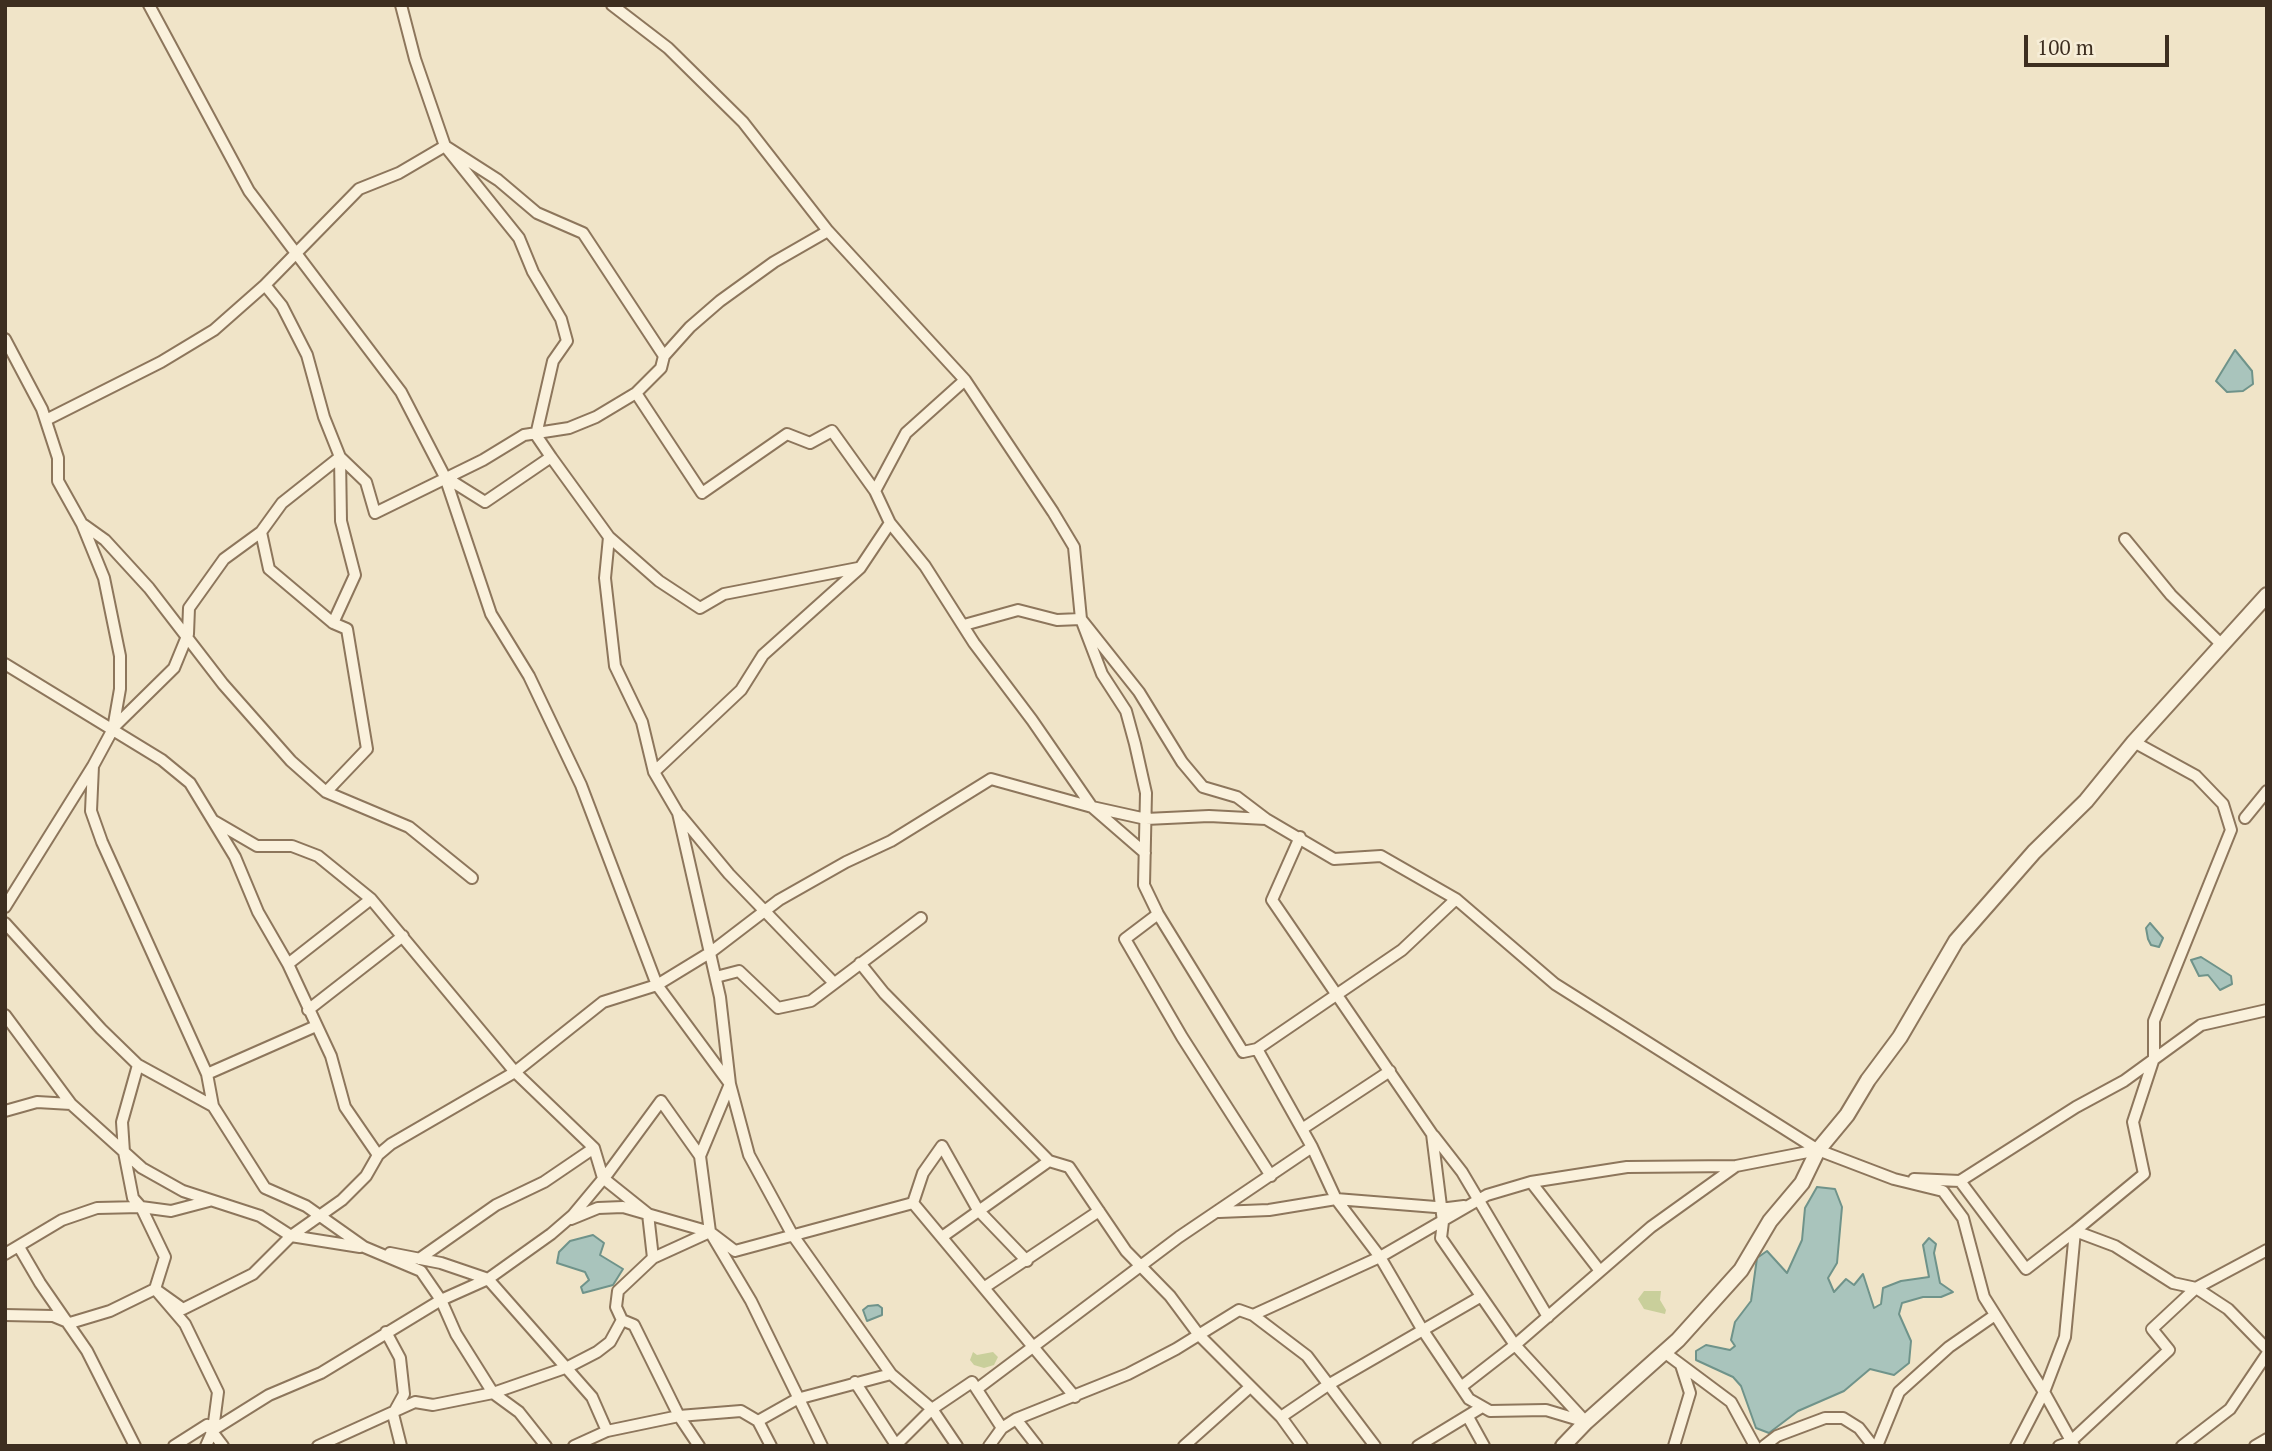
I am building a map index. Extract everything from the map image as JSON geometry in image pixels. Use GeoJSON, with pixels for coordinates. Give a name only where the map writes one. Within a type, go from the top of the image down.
{"type":"FeatureCollection","features":[{"type":"Feature","properties":{"kind":"street"},"geometry":{"type":"LineString","coordinates":[[149,5],[249,191],[401,392],[445,477],[491,614],[529,676],[581,785],[657,985],[730,1084]]}},
{"type":"Feature","properties":{"kind":"street"},"geometry":{"type":"LineString","coordinates":[[401,5],[415,59],[444,146],[519,238],[533,272],[561,320],[567,341],[553,361],[536,435],[609,537],[659,581],[700,608],[724,594],[860,568]]}},
{"type":"Feature","properties":{"kind":"street"},"geometry":{"type":"LineString","coordinates":[[612,5],[668,48],[743,122],[828,231],[965,380],[1074,547],[1081,619],[1102,674],[1126,711],[1146,793],[1144,885],[1158,914],[1243,1052],[1257,1049],[1402,950],[1456,899]]}},
{"type":"Feature","properties":{"kind":"street"},"geometry":{"type":"LineString","coordinates":[[46,420],[161,362],[214,330],[297,254],[359,189],[399,173],[444,146]]}},
{"type":"Feature","properties":{"kind":"street"},"geometry":{"type":"LineString","coordinates":[[444,146],[498,180],[537,213],[583,233],[664,356]]}},
{"type":"Feature","properties":{"kind":"street"},"geometry":{"type":"LineString","coordinates":[[340,457],[366,482],[374,513],[524,435],[569,428],[596,417],[636,393],[661,368],[664,356],[690,327],[720,302],[774,262],[828,231]]}},
{"type":"Feature","properties":{"kind":"street"},"geometry":{"type":"LineString","coordinates":[[265,285],[282,306],[307,355],[324,417],[340,457],[341,521],[355,575],[333,623]]}},
{"type":"Feature","properties":{"kind":"street"},"geometry":{"type":"LineString","coordinates":[[5,339],[46,420],[58,458],[58,481],[82,524],[104,578],[120,656],[120,689],[113,729]]}},
{"type":"Feature","properties":{"kind":"street"},"geometry":{"type":"LineString","coordinates":[[875,491],[906,433],[965,380]]}},
{"type":"Feature","properties":{"kind":"street"},"geometry":{"type":"LineString","coordinates":[[636,393],[702,494],[787,434],[810,443],[832,431],[875,491],[890,523],[925,566],[1092,807],[1145,853]]}},
{"type":"Feature","properties":{"kind":"street"},"geometry":{"type":"LineString","coordinates":[[5,907],[113,729],[174,668],[188,634],[189,608],[224,559],[261,532],[282,503],[340,457]]}},
{"type":"Feature","properties":{"kind":"street"},"geometry":{"type":"LineString","coordinates":[[445,477],[485,502],[551,457]]}},
{"type":"Feature","properties":{"kind":"street"},"geometry":{"type":"LineString","coordinates":[[654,772],[741,690],[763,655],[860,568],[890,523]]}},
{"type":"Feature","properties":{"kind":"street"},"geometry":{"type":"LineString","coordinates":[[82,524],[106,540],[188,634],[223,684],[278,748],[326,792],[410,827],[472,878]]}},
{"type":"Feature","properties":{"kind":"street"},"geometry":{"type":"LineString","coordinates":[[261,532],[269,569],[333,623],[346,629],[367,748],[326,792]]}},
{"type":"Feature","properties":{"kind":"street"},"geometry":{"type":"LineString","coordinates":[[609,537],[605,579],[615,666],[642,722],[654,772],[678,813],[765,912],[834,982]]}},
{"type":"Feature","properties":{"kind":"street"},"geometry":{"type":"LineString","coordinates":[[2125,539],[2171,595],[2222,645]]}},
{"type":"Feature","properties":{"kind":"street"},"geometry":{"type":"LineString","coordinates":[[1563,1446],[1664,1352],[1741,1270],[1770,1221],[1802,1183],[1818,1150],[1847,1115],[1899,1037],[1956,941],[2034,852],[2086,801],[2134,741],[2267,595]]}},
{"type":"Feature","properties":{"kind":"street"},"geometry":{"type":"LineString","coordinates":[[964,625],[1018,610],[1057,620],[1081,619]]}},
{"type":"Feature","properties":{"kind":"street"},"geometry":{"type":"LineString","coordinates":[[1081,619],[1139,692],[1182,762],[1203,787],[1237,797],[1266,819],[1334,859],[1381,856],[1456,899],[1555,984],[1818,1150],[1894,1178],[1942,1191],[1963,1218],[1968,1245],[1984,1297],[2044,1392],[2072,1444]]}},
{"type":"Feature","properties":{"kind":"street"},"geometry":{"type":"LineString","coordinates":[[5,664],[113,729],[190,783],[215,821],[258,912],[288,964],[331,1056],[345,1107],[378,1155]]}},
{"type":"Feature","properties":{"kind":"street"},"geometry":{"type":"LineString","coordinates":[[1960,1181],[2026,1269],[2144,1174],[2133,1122],[2154,1058],[2154,1021],[2231,830],[2223,804],[2196,776],[2134,741]]}},
{"type":"Feature","properties":{"kind":"street"},"geometry":{"type":"LineString","coordinates":[[93,766],[91,811],[102,842],[208,1074],[213,1107],[265,1188],[320,1216],[364,1247],[421,1271],[441,1300],[456,1334],[493,1393],[519,1412],[546,1446]]}},
{"type":"Feature","properties":{"kind":"street"},"geometry":{"type":"LineString","coordinates":[[155,1289],[183,1309],[254,1274],[291,1236],[342,1200],[366,1176],[378,1155],[424,1123],[515,1072],[604,1002],[657,985],[711,951],[779,900],[846,862],[891,841],[991,779],[1146,819],[1209,816],[1266,819]]}},
{"type":"Feature","properties":{"kind":"street"},"geometry":{"type":"LineString","coordinates":[[2245,818],[2267,791]]}},
{"type":"Feature","properties":{"kind":"street"},"geometry":{"type":"LineString","coordinates":[[678,813],[711,951],[730,1084],[749,1155],[792,1234],[891,1374],[932,1409],[957,1446]]}},
{"type":"Feature","properties":{"kind":"street"},"geometry":{"type":"LineString","coordinates":[[215,821],[257,846],[292,846],[318,856],[370,899],[515,1072],[594,1149],[603,1178],[648,1214],[653,1258]]}},
{"type":"Feature","properties":{"kind":"street"},"geometry":{"type":"LineString","coordinates":[[1300,837],[1272,900],[1432,1134],[1548,1317]]}},
{"type":"Feature","properties":{"kind":"street"},"geometry":{"type":"LineString","coordinates":[[288,964],[370,899]]}},
{"type":"Feature","properties":{"kind":"street"},"geometry":{"type":"LineString","coordinates":[[1158,914],[1125,939],[1182,1037],[1271,1176]]}},
{"type":"Feature","properties":{"kind":"street"},"geometry":{"type":"LineString","coordinates":[[716,978],[739,971],[778,1007],[811,1001],[921,918]]}},
{"type":"Feature","properties":{"kind":"street"},"geometry":{"type":"LineString","coordinates":[[5,923],[101,1029],[138,1065],[213,1107]]}},
{"type":"Feature","properties":{"kind":"street"},"geometry":{"type":"LineString","coordinates":[[308,1010],[403,936]]}},
{"type":"Feature","properties":{"kind":"street"},"geometry":{"type":"LineString","coordinates":[[860,962],[884,993],[1049,1161],[1069,1167],[1139,1267],[1170,1296],[1199,1335],[1281,1417],[1302,1446]]}},
{"type":"Feature","properties":{"kind":"street"},"geometry":{"type":"LineString","coordinates":[[1894,1178],[1960,1181],[2076,1107],[2124,1081],[2201,1025],[2267,1010]]}},
{"type":"Feature","properties":{"kind":"street"},"geometry":{"type":"LineString","coordinates":[[7,1014],[71,1104],[142,1168],[183,1191],[260,1216],[291,1236],[419,1259],[488,1279],[592,1397],[607,1431]]}},
{"type":"Feature","properties":{"kind":"street"},"geometry":{"type":"LineString","coordinates":[[208,1074],[316,1027]]}},
{"type":"Feature","properties":{"kind":"street"},"geometry":{"type":"LineString","coordinates":[[1257,1049],[1312,1147],[1336,1199],[1380,1257],[1422,1329],[1469,1399],[1490,1411],[1546,1410],[1586,1422]]}},
{"type":"Feature","properties":{"kind":"street"},"geometry":{"type":"LineString","coordinates":[[5,1315],[53,1316],[70,1323],[110,1311],[155,1289],[165,1257],[141,1207],[133,1198],[124,1152],[122,1122],[138,1065]]}},
{"type":"Feature","properties":{"kind":"street"},"geometry":{"type":"LineString","coordinates":[[1302,1129],[1390,1071]]}},
{"type":"Feature","properties":{"kind":"street"},"geometry":{"type":"LineString","coordinates":[[700,1156],[730,1084]]}},
{"type":"Feature","properties":{"kind":"street"},"geometry":{"type":"LineString","coordinates":[[213,1430],[269,1395],[321,1373],[441,1300],[488,1279],[566,1221],[603,1178],[661,1101],[700,1156],[710,1232],[751,1301],[822,1446]]}},
{"type":"Feature","properties":{"kind":"street"},"geometry":{"type":"LineString","coordinates":[[8,1108],[37,1102],[71,1104]]}},
{"type":"Feature","properties":{"kind":"street"},"geometry":{"type":"LineString","coordinates":[[1432,1134],[1443,1222],[1441,1238],[1515,1345],[1586,1422]]}},
{"type":"Feature","properties":{"kind":"street"},"geometry":{"type":"LineString","coordinates":[[913,1203],[923,1173],[942,1146],[978,1210],[1027,1261]]}},
{"type":"Feature","properties":{"kind":"street"},"geometry":{"type":"LineString","coordinates":[[977,1389],[1139,1267],[1312,1147]]}},
{"type":"Feature","properties":{"kind":"street"},"geometry":{"type":"LineString","coordinates":[[419,1259],[496,1205],[544,1182],[594,1149]]}},
{"type":"Feature","properties":{"kind":"street"},"geometry":{"type":"LineString","coordinates":[[1253,1315],[1380,1257],[1476,1202],[1531,1182],[1626,1167],[1736,1166],[1818,1150]]}},
{"type":"Feature","properties":{"kind":"street"},"geometry":{"type":"LineString","coordinates":[[942,1237],[1049,1161]]}},
{"type":"Feature","properties":{"kind":"street"},"geometry":{"type":"LineString","coordinates":[[1461,1387],[1515,1345],[1684,1201],[1736,1166]]}},
{"type":"Feature","properties":{"kind":"street"},"geometry":{"type":"LineString","coordinates":[[1531,1182],[1600,1271]]}},
{"type":"Feature","properties":{"kind":"street"},"geometry":{"type":"LineString","coordinates":[[1216,1212],[1269,1210],[1336,1199],[1440,1207],[1476,1202]]}},
{"type":"Feature","properties":{"kind":"street"},"geometry":{"type":"LineString","coordinates":[[5,1254],[62,1220],[97,1208],[141,1207],[171,1211],[209,1201]]}},
{"type":"Feature","properties":{"kind":"street"},"geometry":{"type":"LineString","coordinates":[[566,1221],[598,1208],[623,1207],[710,1232],[734,1251],[913,1203]]}},
{"type":"Feature","properties":{"kind":"street"},"geometry":{"type":"LineString","coordinates":[[913,1203],[1075,1397]]}},
{"type":"Feature","properties":{"kind":"street"},"geometry":{"type":"LineString","coordinates":[[985,1287],[1100,1211]]}},
{"type":"Feature","properties":{"kind":"street"},"geometry":{"type":"LineString","coordinates":[[2075,1231],[2115,1246],[2173,1283],[2196,1288],[2228,1309],[2267,1351],[2230,1409],[2182,1446]]}},
{"type":"Feature","properties":{"kind":"street"},"geometry":{"type":"LineString","coordinates":[[2016,1446],[2044,1392],[2065,1337],[2075,1231]]}},
{"type":"Feature","properties":{"kind":"street"},"geometry":{"type":"LineString","coordinates":[[699,1446],[679,1416],[634,1325],[622,1320],[616,1307],[618,1291],[653,1258],[710,1232]]}},
{"type":"Feature","properties":{"kind":"street"},"geometry":{"type":"LineString","coordinates":[[19,1247],[40,1283],[70,1323],[135,1446]]}},
{"type":"Feature","properties":{"kind":"street"},"geometry":{"type":"LineString","coordinates":[[2059,1446],[2072,1444],[2169,1350],[2152,1329],[2196,1288],[2267,1250]]}},
{"type":"Feature","properties":{"kind":"street"},"geometry":{"type":"LineString","coordinates":[[155,1289],[184,1324],[218,1392],[213,1430],[206,1446]]}},
{"type":"Feature","properties":{"kind":"street"},"geometry":{"type":"LineString","coordinates":[[1281,1417],[1328,1385],[1480,1297]]}},
{"type":"Feature","properties":{"kind":"street"},"geometry":{"type":"LineString","coordinates":[[989,1446],[1002,1428],[1016,1419],[1075,1397],[1155,1361],[1239,1310],[1253,1315],[1307,1356],[1372,1442],[1358,1446]]}},
{"type":"Feature","properties":{"kind":"street"},"geometry":{"type":"LineString","coordinates":[[1763,1446],[1777,1436],[1825,1418],[1843,1418],[1860,1428],[1875,1446],[1899,1392],[1949,1346],[1995,1315]]}},
{"type":"Feature","properties":{"kind":"street"},"geometry":{"type":"LineString","coordinates":[[318,1446],[415,1402],[433,1405],[493,1393],[568,1367],[610,1342],[622,1320]]}},
{"type":"Feature","properties":{"kind":"street"},"geometry":{"type":"LineString","coordinates":[[386,1332],[400,1358],[404,1394],[393,1414],[399,1444]]}},
{"type":"Feature","properties":{"kind":"street"},"geometry":{"type":"LineString","coordinates":[[1664,1352],[1731,1402],[1755,1446]]}},
{"type":"Feature","properties":{"kind":"street"},"geometry":{"type":"LineString","coordinates":[[1678,1362],[1689,1393],[1678,1445]]}},
{"type":"Feature","properties":{"kind":"street"},"geometry":{"type":"LineString","coordinates":[[758,1421],[797,1399],[891,1374]]}},
{"type":"Feature","properties":{"kind":"street"},"geometry":{"type":"LineString","coordinates":[[855,1382],[895,1445],[932,1409],[972,1382],[1002,1428]]}},
{"type":"Feature","properties":{"kind":"street"},"geometry":{"type":"LineString","coordinates":[[1184,1446],[1250,1387]]}},
{"type":"Feature","properties":{"kind":"street"},"geometry":{"type":"LineString","coordinates":[[1418,1446],[1482,1407]]}},
{"type":"Feature","properties":{"kind":"street"},"geometry":{"type":"LineString","coordinates":[[574,1446],[607,1431],[679,1416],[741,1411],[758,1421],[771,1446]]}},
{"type":"Feature","properties":{"kind":"street"},"geometry":{"type":"LineString","coordinates":[[1468,1417],[1484,1446]]}},
{"type":"Feature","properties":{"kind":"street"},"geometry":{"type":"LineString","coordinates":[[1016,1419],[1037,1446]]}},
{"type":"Feature","properties":{"kind":"street"},"geometry":{"type":"LineString","coordinates":[[174,1446],[207,1425],[223,1446]]}},
{"type":"Feature","properties":{"kind":"street"},"geometry":{"type":"LineString","coordinates":[[2255,1446],[2267,1438]]}},
{"type":"Feature","properties":{"kind":"green space"},"geometry":{"type":"Polygon","coordinates":[[[1644,1291],[1661,1291],[1660,1300],[1666,1310],[1665,1314],[1644,1309],[1638,1299],[1644,1291]]]}},
{"type":"Feature","properties":{"kind":"green space"},"geometry":{"type":"Polygon","coordinates":[[[973,1352],[977,1355],[993,1352],[998,1357],[994,1365],[984,1368],[974,1365],[970,1360],[973,1352]]]}},
{"type":"Feature","properties":{"kind":"water"},"geometry":{"type":"Polygon","coordinates":[[[2235,350],[2252,371],[2253,384],[2243,391],[2227,392],[2216,381],[2235,350]]]}},
{"type":"Feature","properties":{"kind":"water"},"geometry":{"type":"Polygon","coordinates":[[[2150,923],[2163,938],[2159,947],[2151,945],[2148,939],[2146,928],[2150,923]]]}},
{"type":"Feature","properties":{"kind":"water"},"geometry":{"type":"Polygon","coordinates":[[[2201,957],[2231,976],[2232,984],[2220,990],[2208,975],[2199,976],[2191,960],[2201,957]]]}},
{"type":"Feature","properties":{"kind":"water"},"geometry":{"type":"Polygon","coordinates":[[[1817,1187],[1835,1189],[1842,1207],[1837,1263],[1828,1278],[1834,1292],[1846,1279],[1854,1285],[1863,1274],[1874,1308],[1881,1304],[1883,1288],[1901,1281],[1929,1277],[1923,1245],[1929,1238],[1936,1244],[1934,1253],[1940,1283],[1953,1292],[1941,1297],[1923,1297],[1902,1303],[1899,1314],[1911,1341],[1909,1363],[1894,1375],[1870,1369],[1844,1391],[1798,1411],[1769,1433],[1756,1428],[1741,1386],[1733,1377],[1696,1360],[1696,1351],[1706,1345],[1730,1350],[1735,1346],[1731,1340],[1735,1322],[1751,1301],[1757,1258],[1767,1251],[1787,1273],[1802,1240],[1805,1208],[1817,1187]]]}},
{"type":"Feature","properties":{"kind":"water"},"geometry":{"type":"Polygon","coordinates":[[[593,1235],[604,1243],[600,1255],[623,1269],[613,1285],[583,1293],[581,1287],[589,1280],[585,1272],[557,1263],[559,1252],[570,1241],[593,1235]]]}},
{"type":"Feature","properties":{"kind":"water"},"geometry":{"type":"Polygon","coordinates":[[[878,1305],[882,1308],[882,1315],[867,1321],[863,1310],[868,1306],[878,1305]]]}}]}
